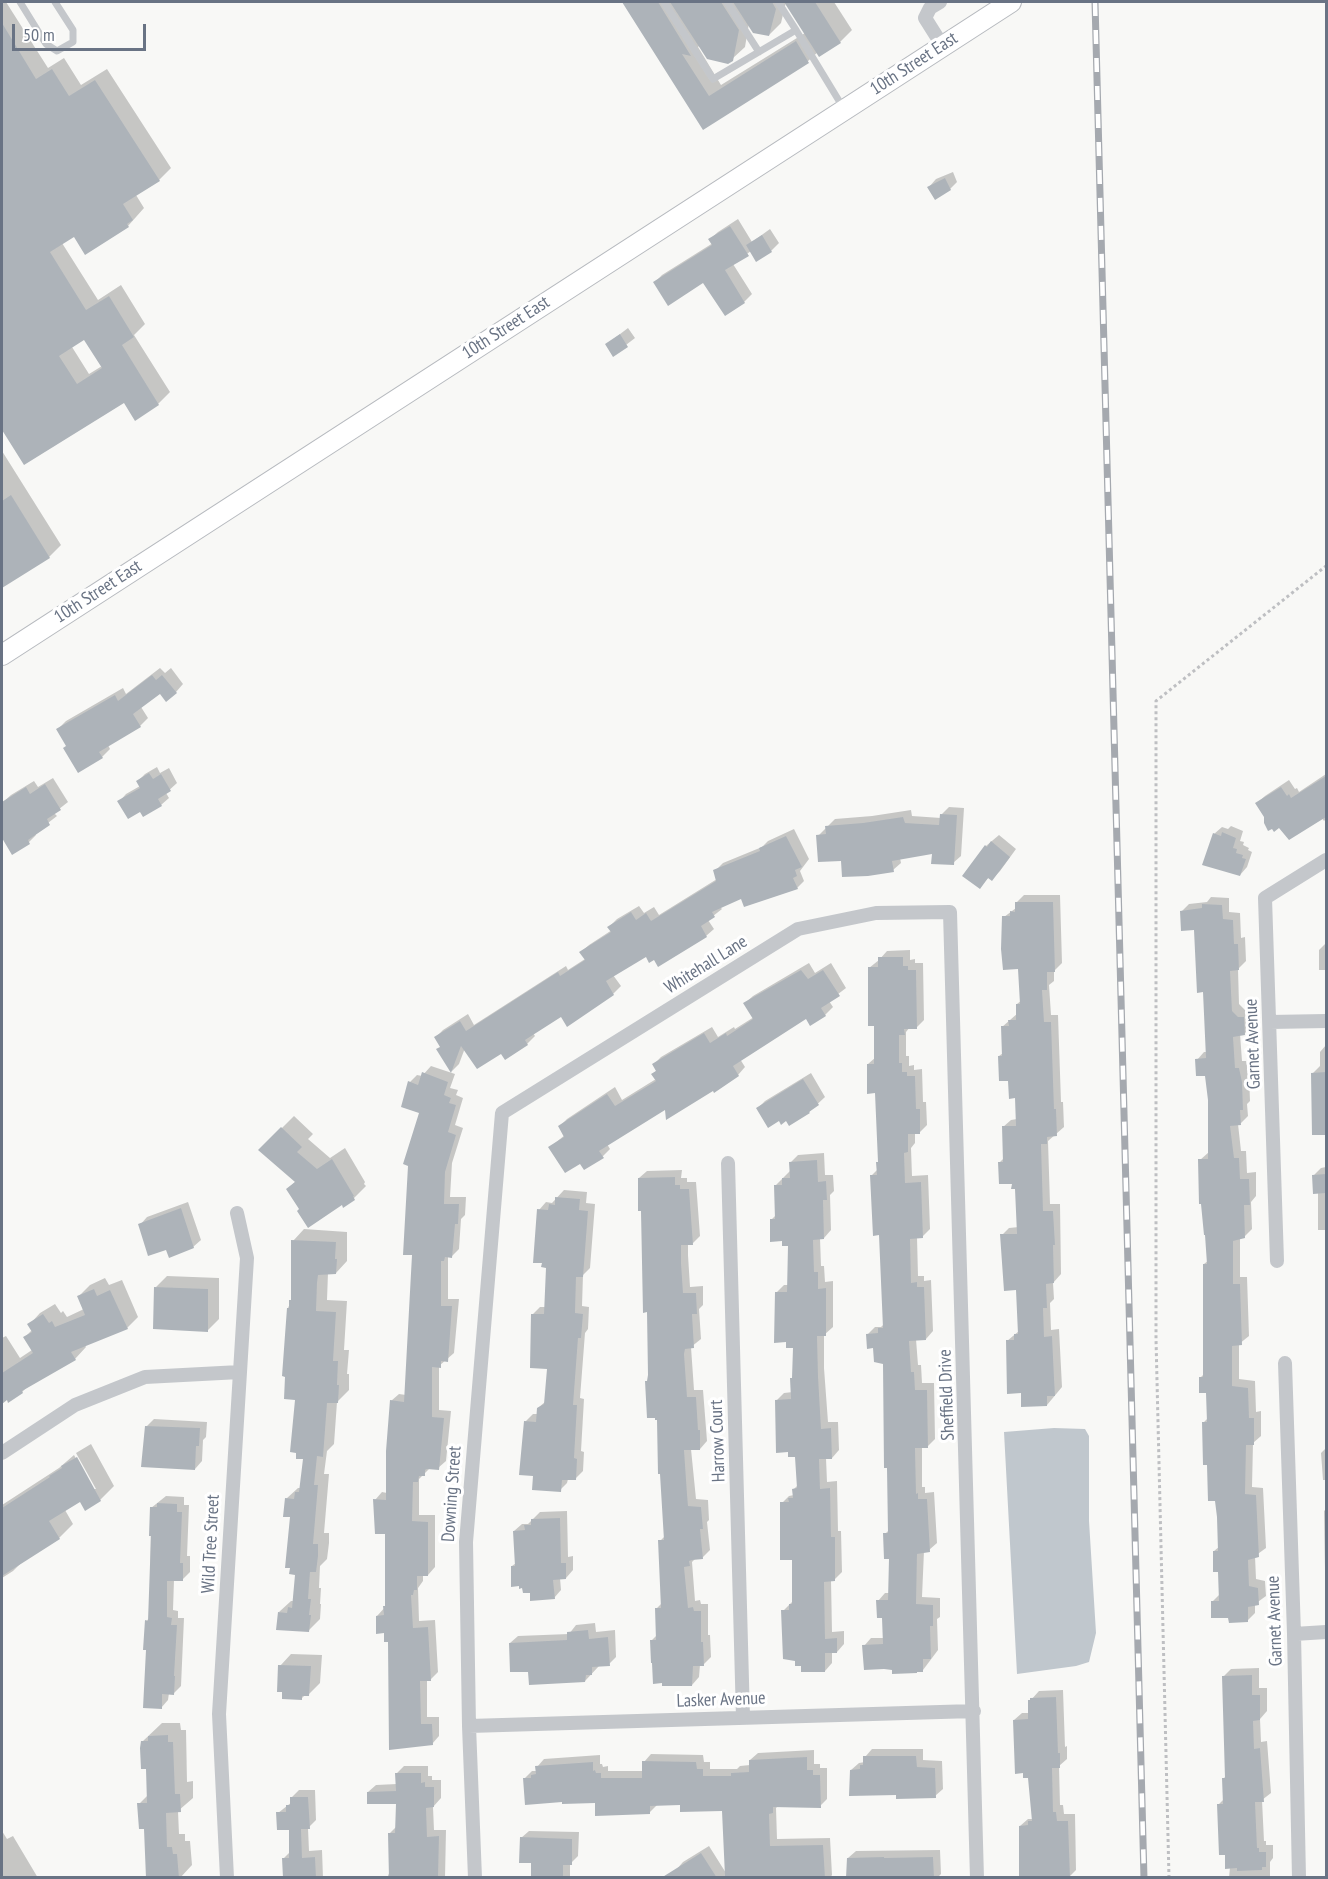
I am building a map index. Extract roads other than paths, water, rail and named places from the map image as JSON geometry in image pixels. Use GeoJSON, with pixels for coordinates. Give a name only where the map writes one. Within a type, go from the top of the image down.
{"type":"FeatureCollection","features":[{"type":"Feature","properties":{"kind":"main road","name":"10th Street East"},"geometry":{"type":"LineString","coordinates":[[2,655],[1011,2]]}},
{"type":"Feature","properties":{"kind":"street"},"geometry":{"type":"LineString","coordinates":[[940,2],[930,8],[925,18],[942,45]]}},
{"type":"Feature","properties":{"kind":"street","name":"Garnet Avenue"},"geometry":{"type":"LineString","coordinates":[[1277,1261],[1265,898],[1326,860]]}},
{"type":"Feature","properties":{"kind":"street","name":"Whitehall Lane"},"geometry":{"type":"LineString","coordinates":[[502,1113],[798,929],[876,913],[950,912]]}},
{"type":"Feature","properties":{"kind":"street","name":"Sheffield Drive"},"geometry":{"type":"LineString","coordinates":[[950,912],[977,1878]]}},
{"type":"Feature","properties":{"kind":"street"},"geometry":{"type":"LineString","coordinates":[[1270,1022],[1326,1020]]}},
{"type":"Feature","properties":{"kind":"street","name":"Downing Street"},"geometry":{"type":"LineString","coordinates":[[475,1878],[469,1726],[466,1542],[502,1113]]}},
{"type":"Feature","properties":{"kind":"street","name":"Harrow Court"},"geometry":{"type":"LineString","coordinates":[[728,1163],[743,1718]]}},
{"type":"Feature","properties":{"kind":"street","name":"Wild Tree Street"},"geometry":{"type":"LineString","coordinates":[[227,1878],[219,1714],[247,1258],[237,1213]]}},
{"type":"Feature","properties":{"kind":"street","name":"Garnet Avenue"},"geometry":{"type":"LineString","coordinates":[[1285,1363],[1299,1878]]}},
{"type":"Feature","properties":{"kind":"street"},"geometry":{"type":"LineString","coordinates":[[2,1453],[75,1405],[145,1377],[240,1372]]}},
{"type":"Feature","properties":{"kind":"street"},"geometry":{"type":"LineString","coordinates":[[1294,1634],[1326,1632]]}},
{"type":"Feature","properties":{"kind":"street","name":"Lasker Avenue"},"geometry":{"type":"LineString","coordinates":[[469,1726],[974,1711]]}},
{"type":"Feature","properties":{"kind":"lane"},"geometry":{"type":"LineString","coordinates":[[20,2],[46,44],[57,51],[73,42],[73,30],[56,2]]}},
{"type":"Feature","properties":{"kind":"lane"},"geometry":{"type":"LineString","coordinates":[[664,2],[713,79],[796,30]]}},
{"type":"Feature","properties":{"kind":"lane"},"geometry":{"type":"LineString","coordinates":[[727,2],[759,52]]}},
{"type":"Feature","properties":{"kind":"lane"},"geometry":{"type":"LineString","coordinates":[[778,2],[844,109]]}},
{"type":"Feature","properties":{"kind":"railway"},"geometry":{"type":"LineString","coordinates":[[1095,2],[1144,1878]]}}]}
